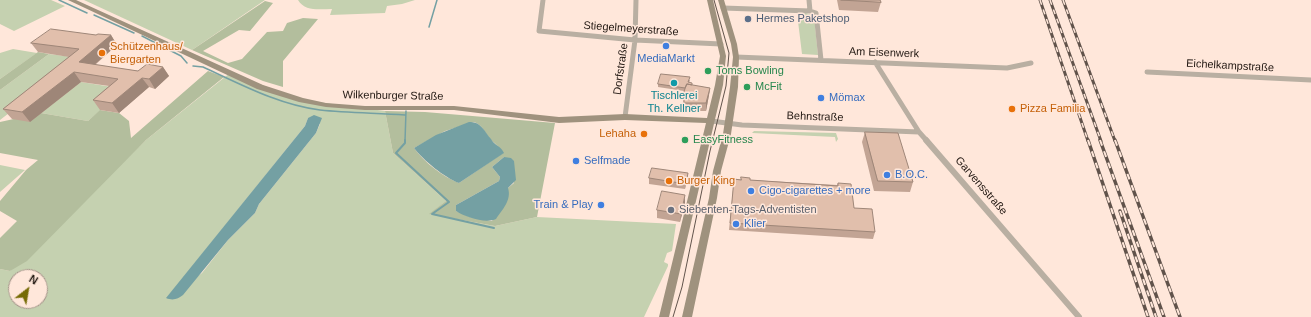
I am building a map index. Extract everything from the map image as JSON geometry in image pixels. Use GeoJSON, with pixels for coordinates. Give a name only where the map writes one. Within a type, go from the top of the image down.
{"type":"FeatureCollection","features":[{"type":"Feature","properties":{"kind":"main road","name":"Wilkenburger Straße"},"geometry":{"type":"LineString","coordinates":[[72,0],[260,87],[320,104],[365,108],[454,108],[559,120],[625,117],[711,121]]}},
{"type":"Feature","properties":{"kind":"main road"},"geometry":{"type":"LineString","coordinates":[[664,317],[719,85],[723,56],[710,0]]}},
{"type":"Feature","properties":{"kind":"main road"},"geometry":{"type":"LineString","coordinates":[[687,317],[713,198],[717,171],[729,123],[734,87],[736,57],[734,44],[721,0]]}},
{"type":"Feature","properties":{"kind":"street","name":"Stiegelmeyerstraße"},"geometry":{"type":"LineString","coordinates":[[542,0],[539,31],[635,40],[720,44]]}},
{"type":"Feature","properties":{"kind":"street","name":"Dorfstraße"},"geometry":{"type":"LineString","coordinates":[[625,117],[635,40],[636,0]]}},
{"type":"Feature","properties":{"kind":"street"},"geometry":{"type":"LineString","coordinates":[[809,0],[810,11]]}},
{"type":"Feature","properties":{"kind":"street"},"geometry":{"type":"LineString","coordinates":[[723,8],[810,11],[816,13],[820,60]]}},
{"type":"Feature","properties":{"kind":"street","name":"Am Eisenwerk"},"geometry":{"type":"LineString","coordinates":[[736,57],[1007,68],[1031,63]]}},
{"type":"Feature","properties":{"kind":"street","name":"Garvensstraße"},"geometry":{"type":"LineString","coordinates":[[875,62],[919,132],[1079,317]]}},
{"type":"Feature","properties":{"kind":"street","name":"Eichelkampstraße"},"geometry":{"type":"LineString","coordinates":[[1147,72],[1311,80]]}},
{"type":"Feature","properties":{"kind":"street","name":"Behnstraße"},"geometry":{"type":"LineString","coordinates":[[711,121],[919,132]]}},
{"type":"Feature","properties":{"kind":"green space"},"geometry":{"type":"Polygon","coordinates":[[[0,0],[51,0],[65,6],[14,31],[0,24],[0,0]]]}},
{"type":"Feature","properties":{"kind":"green space"},"geometry":{"type":"Polygon","coordinates":[[[84,0],[265,0],[192,50],[84,0]]]}},
{"type":"Feature","properties":{"kind":"green space"},"geometry":{"type":"Polygon","coordinates":[[[298,0],[415,0],[387,6],[385,13],[330,15],[332,9],[309,8],[301,4],[298,0]]]}},
{"type":"Feature","properties":{"kind":"green space"},"geometry":{"type":"Polygon","coordinates":[[[265,1],[273,3],[250,31],[239,30],[203,51],[228,63],[242,59],[267,32],[283,31],[287,23],[303,18],[318,19],[283,61],[283,87],[263,81],[192,50],[265,1]]]}},
{"type":"Feature","properties":{"kind":"green space"},"geometry":{"type":"Polygon","coordinates":[[[797,13],[806,13],[814,16],[818,55],[802,54],[797,13]]]}},
{"type":"Feature","properties":{"kind":"green space"},"geometry":{"type":"Polygon","coordinates":[[[13,49],[37,53],[0,79],[0,53],[13,49]]]}},
{"type":"Feature","properties":{"kind":"green space"},"geometry":{"type":"Polygon","coordinates":[[[38,52],[49,54],[0,90],[0,79],[38,52]]]}},
{"type":"Feature","properties":{"kind":"green space"},"geometry":{"type":"Polygon","coordinates":[[[49,54],[80,58],[0,120],[0,90],[49,54]]]}},
{"type":"Feature","properties":{"kind":"green space"},"geometry":{"type":"Polygon","coordinates":[[[208,71],[224,77],[146,140],[27,261],[13,269],[8,269],[8,271],[0,269],[0,238],[17,221],[0,211],[0,201],[26,170],[38,160],[0,153],[0,122],[41,113],[88,121],[100,110],[119,113],[129,121],[131,138],[208,71]]]}},
{"type":"Feature","properties":{"kind":"green space"},"geometry":{"type":"Polygon","coordinates":[[[230,73],[302,100],[385,111],[393,153],[446,201],[430,214],[495,226],[537,217],[676,224],[672,251],[667,253],[664,262],[668,264],[668,266],[644,317],[0,317],[0,269],[8,271],[8,309],[48,309],[48,269],[12,269],[146,140],[230,73]],[[308,118],[305,126],[167,298],[202,273],[228,240],[255,213],[259,204],[316,133],[320,124],[308,118]]]}},
{"type":"Feature","properties":{"kind":"green space"},"geometry":{"type":"Polygon","coordinates":[[[81,82],[125,89],[88,121],[41,113],[81,82]]]}},
{"type":"Feature","properties":{"kind":"green space"},"geometry":{"type":"Polygon","coordinates":[[[385,111],[425,112],[555,123],[537,217],[495,226],[429,214],[446,201],[393,153],[385,111]],[[474,122],[445,131],[414,148],[423,159],[434,168],[459,183],[503,153],[480,125],[474,122]],[[504,157],[492,167],[500,177],[499,181],[456,205],[456,211],[470,217],[492,221],[508,188],[514,183],[504,157]]]}},
{"type":"Feature","properties":{"kind":"green space"},"geometry":{"type":"Polygon","coordinates":[[[754,131],[836,133],[838,139],[836,142],[835,137],[752,133],[754,131]]]}},
{"type":"Feature","properties":{"kind":"green space"},"geometry":{"type":"Polygon","coordinates":[[[0,165],[25,170],[0,192],[0,165]]]}},
{"type":"Feature","properties":{"kind":"water"},"geometry":{"type":"Polygon","coordinates":[[[314,115],[322,118],[316,133],[259,204],[255,213],[228,240],[183,295],[175,299],[166,298],[305,126],[308,118],[314,115]]]}},
{"type":"Feature","properties":{"kind":"water"},"geometry":{"type":"Polygon","coordinates":[[[469,122],[477,123],[504,153],[459,183],[453,181],[435,168],[414,148],[436,135],[469,122]]]}},
{"type":"Feature","properties":{"kind":"water"},"geometry":{"type":"Polygon","coordinates":[[[504,157],[511,158],[514,161],[516,180],[508,188],[508,201],[496,219],[487,221],[476,219],[456,211],[456,205],[499,181],[500,177],[492,167],[504,157]]]}},
{"type":"Feature","properties":{"kind":"building"},"geometry":{"type":"Polygon","coordinates":[[[841,0],[880,0],[881,2],[841,0]]]}},
{"type":"Feature","properties":{"kind":"building"},"geometry":{"type":"Polygon","coordinates":[[[51,29],[96,35],[111,35],[79,62],[138,71],[147,64],[163,67],[149,79],[142,78],[112,103],[93,100],[118,79],[74,72],[22,112],[3,109],[79,49],[31,43],[51,29]]]}},
{"type":"Feature","properties":{"kind":"building","name":"Tischlerei Th. Kellner"},"geometry":{"type":"Polygon","coordinates":[[[661,74],[690,77],[688,82],[692,83],[692,85],[687,84],[685,88],[658,84],[661,74]]]}},
{"type":"Feature","properties":{"kind":"building"},"geometry":{"type":"Polygon","coordinates":[[[687,84],[710,88],[706,103],[684,103],[684,92],[687,84]]]}},
{"type":"Feature","properties":{"kind":"building","name":"B.O.C."},"geometry":{"type":"Polygon","coordinates":[[[865,132],[898,133],[913,182],[878,181],[865,132]]]}},
{"type":"Feature","properties":{"kind":"building"},"geometry":{"type":"Polygon","coordinates":[[[652,168],[688,173],[686,184],[649,178],[652,168]]]}},
{"type":"Feature","properties":{"kind":"building"},"geometry":{"type":"Polygon","coordinates":[[[741,177],[750,178],[750,180],[838,186],[838,183],[851,184],[854,208],[872,209],[875,232],[730,223],[734,179],[741,180],[741,177]]]}},
{"type":"Feature","properties":{"kind":"building"},"geometry":{"type":"Polygon","coordinates":[[[662,191],[685,195],[681,214],[657,210],[662,191]]]}},
{"type":"Feature","properties":{"kind":"waterway"},"geometry":{"type":"LineString","coordinates":[[59,0],[87,13]]}},
{"type":"Feature","properties":{"kind":"waterway"},"geometry":{"type":"LineString","coordinates":[[429,27],[437,0]]}},
{"type":"Feature","properties":{"kind":"waterway"},"geometry":{"type":"LineString","coordinates":[[94,15],[134,33]]}},
{"type":"Feature","properties":{"kind":"waterway"},"geometry":{"type":"LineString","coordinates":[[142,36],[181,56],[187,63]]}},
{"type":"Feature","properties":{"kind":"waterway"},"geometry":{"type":"LineString","coordinates":[[193,66],[203,67],[245,87],[290,104],[320,110],[405,115]]}},
{"type":"Feature","properties":{"kind":"waterway"},"geometry":{"type":"LineString","coordinates":[[405,141],[406,111]]}},
{"type":"Feature","properties":{"kind":"waterway"},"geometry":{"type":"LineString","coordinates":[[405,141],[396,153],[449,202],[432,214],[494,228]]}},
{"type":"Feature","properties":{"kind":"tram line"},"geometry":{"type":"LineString","coordinates":[[673,317],[682,287],[710,151],[726,86],[729,53],[714,0]]}},
{"type":"Feature","properties":{"kind":"railway"},"geometry":{"type":"LineString","coordinates":[[1040,0],[1088,141]]}},
{"type":"Feature","properties":{"kind":"railway"},"geometry":{"type":"LineString","coordinates":[[1050,0],[1101,141]]}},
{"type":"Feature","properties":{"kind":"railway"},"geometry":{"type":"LineString","coordinates":[[1063,0],[1115,141]]}},
{"type":"Feature","properties":{"kind":"railway"},"geometry":{"type":"LineString","coordinates":[[1088,140],[1148,317]]}},
{"type":"Feature","properties":{"kind":"railway"},"geometry":{"type":"LineString","coordinates":[[1100,140],[1164,317]]}},
{"type":"Feature","properties":{"kind":"railway"},"geometry":{"type":"LineString","coordinates":[[1115,140],[1180,317]]}},
{"type":"Feature","properties":{"kind":"railway"},"geometry":{"type":"LineString","coordinates":[[1120,211],[1156,317]]}},
{"type":"Feature","properties":{"kind":"place","name":"Hermes Paketshop"},"geometry":{"type":"Point","coordinates":[748,19]}},
{"type":"Feature","properties":{"kind":"place","name":"MediaMarkt"},"geometry":{"type":"Point","coordinates":[666,46]}},
{"type":"Feature","properties":{"kind":"place","name":"Schützenhaus/ Biergarten"},"geometry":{"type":"Point","coordinates":[102,53]}},
{"type":"Feature","properties":{"kind":"place","name":"Toms Bowling"},"geometry":{"type":"Point","coordinates":[708,71]}},
{"type":"Feature","properties":{"kind":"place","name":"Tischlerei Th. Kellner"},"geometry":{"type":"Point","coordinates":[674,83]}},
{"type":"Feature","properties":{"kind":"place","name":"McFit"},"geometry":{"type":"Point","coordinates":[747,87]}},
{"type":"Feature","properties":{"kind":"place","name":"Mömax"},"geometry":{"type":"Point","coordinates":[821,98]}},
{"type":"Feature","properties":{"kind":"place","name":"Pizza Familia"},"geometry":{"type":"Point","coordinates":[1012,109]}},
{"type":"Feature","properties":{"kind":"place","name":"Lehaha"},"geometry":{"type":"Point","coordinates":[644,134]}},
{"type":"Feature","properties":{"kind":"place","name":"EasyFitness"},"geometry":{"type":"Point","coordinates":[685,140]}},
{"type":"Feature","properties":{"kind":"place","name":"Selfmade"},"geometry":{"type":"Point","coordinates":[576,161]}},
{"type":"Feature","properties":{"kind":"place","name":"B.O.C."},"geometry":{"type":"Point","coordinates":[887,175]}},
{"type":"Feature","properties":{"kind":"place","name":"Burger King"},"geometry":{"type":"Point","coordinates":[669,181]}},
{"type":"Feature","properties":{"kind":"place","name":"Cigo-cigarettes + more"},"geometry":{"type":"Point","coordinates":[751,191]}},
{"type":"Feature","properties":{"kind":"place","name":"Train & Play"},"geometry":{"type":"Point","coordinates":[601,205]}},
{"type":"Feature","properties":{"kind":"place","name":"Siebenten-Tags-Adventisten"},"geometry":{"type":"Point","coordinates":[671,210]}},
{"type":"Feature","properties":{"kind":"place","name":"Klier"},"geometry":{"type":"Point","coordinates":[736,224]}}]}
